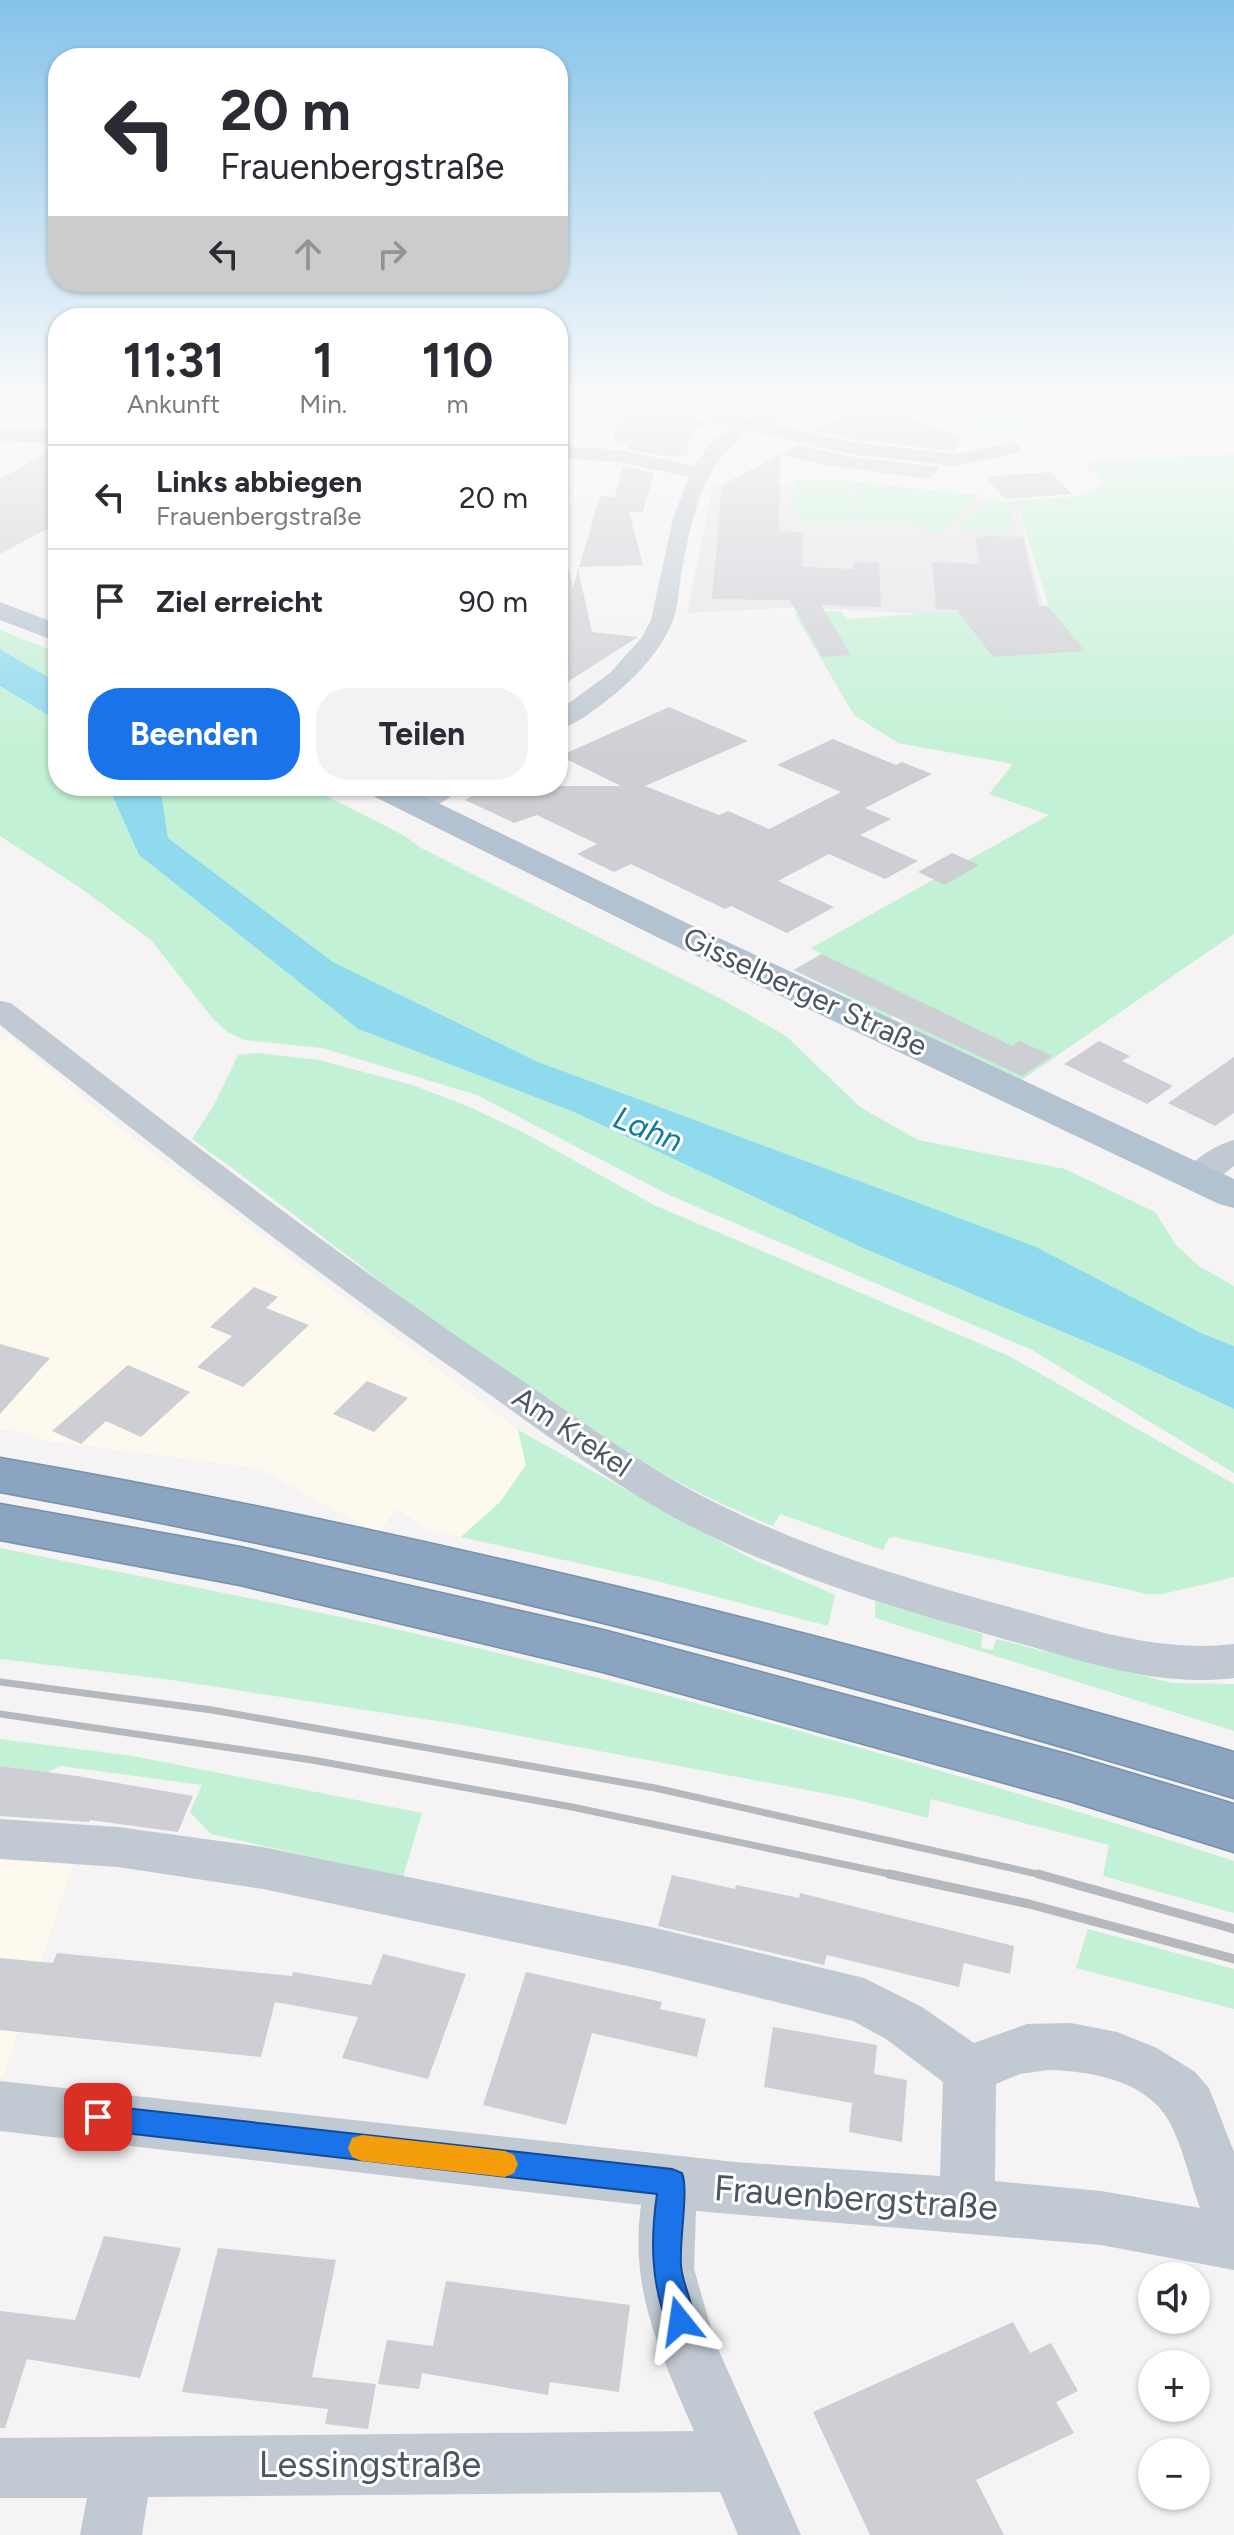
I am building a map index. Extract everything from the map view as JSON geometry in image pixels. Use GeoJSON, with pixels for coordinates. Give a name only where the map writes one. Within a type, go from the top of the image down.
{"type":"FeatureCollection","features":[{"type":"Feature","properties":{"kind":"highway"},"geometry":{"type":"LineString","coordinates":[[0,1475],[205,1515],[563,1593],[862,1669],[1234,1775]]}},
{"type":"Feature","properties":{"kind":"highway"},"geometry":{"type":"LineString","coordinates":[[0,1522],[240,1566],[603,1651],[1070,1778],[1234,1828]]}},
{"type":"Feature","properties":{"kind":"main road"},"geometry":{"type":"LineString","coordinates":[[0,610],[48,630]]}},
{"type":"Feature","properties":{"kind":"main road","name":"Gisselberger Straße"},"geometry":{"type":"LineString","coordinates":[[400,796],[676,932],[1234,1195]]}},
{"type":"Feature","properties":{"kind":"street"},"geometry":{"type":"LineString","coordinates":[[568,715],[617,680],[655,635],[662,620],[684,519]]}},
{"type":"Feature","properties":{"kind":"street"},"geometry":{"type":"LineString","coordinates":[[417,804],[431,796]]}},
{"type":"Feature","properties":{"kind":"street","name":"Am Krekel"},"geometry":{"type":"LineString","coordinates":[[0,1010],[170,1142],[440,1343],[602,1452],[704,1515],[818,1562],[1014,1626],[1162,1663],[1192,1665],[1234,1661]]}},
{"type":"Feature","properties":{"kind":"street"},"geometry":{"type":"LineString","coordinates":[[1195,1179],[1234,1150]]}},
{"type":"Feature","properties":{"kind":"street"},"geometry":{"type":"LineString","coordinates":[[0,1839],[118,1847],[263,1868],[651,1949],[864,2001],[983,2065]]}},
{"type":"Feature","properties":{"kind":"street"},"geometry":{"type":"LineString","coordinates":[[983,2065],[1025,2048],[1072,2046],[1104,2053],[1159,2076],[1190,2106],[1234,2225]]}},
{"type":"Feature","properties":{"kind":"street"},"geometry":{"type":"LineString","coordinates":[[967,2205],[983,2065]]}},
{"type":"Feature","properties":{"kind":"street","name":"Frauenbergstraße"},"geometry":{"type":"LineString","coordinates":[[0,2106],[815,2197],[967,2205],[1126,2222],[1234,2242]]}},
{"type":"Feature","properties":{"kind":"street"},"geometry":{"type":"LineString","coordinates":[[672,2182],[666,2229],[666,2269],[687,2347],[770,2535]]}},
{"type":"Feature","properties":{"kind":"street","name":"Lessingstraße"},"geometry":{"type":"LineString","coordinates":[[0,2468],[739,2461]]}},
{"type":"Feature","properties":{"kind":"street"},"geometry":{"type":"LineString","coordinates":[[111,2535],[123,2465]]}},
{"type":"Feature","properties":{"kind":"shaded area"},"geometry":{"type":"Polygon","coordinates":[[[706,519],[1021,519],[1043,605],[919,614],[799,607],[687,613],[706,519]]]}},
{"type":"Feature","properties":{"kind":"shaded area"},"geometry":{"type":"Polygon","coordinates":[[[10,1036],[117,1126],[518,1430],[526,1464],[500,1502],[461,1537],[429,1530],[397,1509],[377,1533],[258,1468],[40,1440],[15,1429],[0,1430],[0,1042],[10,1036]]]}},
{"type":"Feature","properties":{"kind":"shaded area"},"geometry":{"type":"Polygon","coordinates":[[[0,1827],[85,1827],[3,2078],[0,2077],[0,1827]]]}},
{"type":"Feature","properties":{"kind":"green space"},"geometry":{"type":"Polygon","coordinates":[[[855,519],[855,522],[797,521],[855,519]]]}},
{"type":"Feature","properties":{"kind":"green space"},"geometry":{"type":"Polygon","coordinates":[[[858,519],[955,519],[943,532],[925,531],[925,526],[905,521],[858,522],[858,519]]]}},
{"type":"Feature","properties":{"kind":"green space"},"geometry":{"type":"Polygon","coordinates":[[[968,519],[1012,519],[1014,531],[957,530],[968,519]]]}},
{"type":"Feature","properties":{"kind":"green space"},"geometry":{"type":"Polygon","coordinates":[[[1022,519],[1234,519],[1234,934],[1020,1081],[902,1023],[928,1007],[919,1001],[890,1018],[793,970],[821,954],[811,948],[1049,815],[989,794],[1013,764],[898,743],[854,715],[794,613],[841,611],[847,619],[1048,605],[1022,519]]]}},
{"type":"Feature","properties":{"kind":"green space"},"geometry":{"type":"Polygon","coordinates":[[[0,630],[48,649],[48,677],[0,649],[0,630]]]}},
{"type":"Feature","properties":{"kind":"green space"},"geometry":{"type":"Polygon","coordinates":[[[0,686],[48,715],[48,796],[112,796],[139,855],[358,1029],[574,1112],[863,1248],[1127,1359],[1234,1409],[1234,1473],[1032,1350],[669,1195],[477,1095],[322,1048],[245,1040],[229,1033],[214,1020],[151,940],[79,887],[0,836],[0,686]]]}},
{"type":"Feature","properties":{"kind":"green space"},"geometry":{"type":"Polygon","coordinates":[[[162,796],[327,796],[405,836],[421,848],[725,1001],[786,1036],[860,1107],[918,1140],[1065,1169],[1155,1212],[1176,1245],[1199,1266],[1234,1286],[1234,1346],[538,1062],[333,962],[168,838],[162,796]]]}},
{"type":"Feature","properties":{"kind":"green space"},"geometry":{"type":"Polygon","coordinates":[[[257,1053],[319,1060],[412,1085],[467,1106],[521,1131],[654,1205],[1009,1356],[1234,1484],[1234,1577],[1163,1594],[1148,1594],[894,1537],[889,1538],[883,1550],[780,1514],[773,1526],[693,1490],[617,1447],[472,1350],[192,1139],[214,1105],[238,1055],[257,1053]]]}},
{"type":"Feature","properties":{"kind":"green space"},"geometry":{"type":"Polygon","coordinates":[[[518,1430],[752,1559],[835,1595],[828,1626],[645,1578],[461,1537],[500,1502],[526,1465],[518,1430]]]}},
{"type":"Feature","properties":{"kind":"green space"},"geometry":{"type":"Polygon","coordinates":[[[0,1548],[329,1615],[539,1663],[838,1742],[1037,1799],[1234,1861],[1234,1913],[1103,1876],[1109,1845],[931,1799],[928,1818],[854,1799],[457,1724],[172,1680],[0,1659],[0,1548]]]}},
{"type":"Feature","properties":{"kind":"green space"},"geometry":{"type":"Polygon","coordinates":[[[875,1601],[983,1634],[981,1648],[993,1650],[996,1639],[1172,1683],[1234,1684],[1234,1731],[875,1618],[875,1601]]]}},
{"type":"Feature","properties":{"kind":"green space"},"geometry":{"type":"Polygon","coordinates":[[[0,1739],[133,1756],[422,1813],[403,1877],[211,1834],[190,1812],[202,1785],[61,1766],[47,1772],[0,1766],[0,1739]]]}},
{"type":"Feature","properties":{"kind":"green space"},"geometry":{"type":"Polygon","coordinates":[[[1088,1929],[1234,1969],[1234,2009],[1076,1968],[1088,1929]]]}},
{"type":"Feature","properties":{"kind":"water"},"geometry":{"type":"Polygon","coordinates":[[[0,649],[48,677],[48,715],[0,686],[0,649]]]}},
{"type":"Feature","properties":{"kind":"water","name":"Lahn"},"geometry":{"type":"Polygon","coordinates":[[[112,796],[162,796],[168,838],[333,962],[538,1062],[1034,1246],[1199,1332],[1234,1346],[1234,1409],[1127,1359],[863,1248],[574,1112],[358,1029],[139,855],[112,796]]]}},
{"type":"Feature","properties":{"kind":"building"},"geometry":{"type":"Polygon","coordinates":[[[0,519],[48,519],[48,528],[0,554],[0,519]]]}},
{"type":"Feature","properties":{"kind":"building"},"geometry":{"type":"Polygon","coordinates":[[[593,519],[631,519],[643,565],[579,567],[593,519]]]}},
{"type":"Feature","properties":{"kind":"building"},"geometry":{"type":"Polygon","coordinates":[[[719,519],[779,519],[779,531],[803,532],[802,567],[854,569],[854,562],[879,563],[881,607],[821,605],[851,655],[822,657],[790,600],[712,599],[719,519]]]}},
{"type":"Feature","properties":{"kind":"building"},"geometry":{"type":"Polygon","coordinates":[[[1023,537],[1039,606],[1048,606],[1085,651],[993,657],[957,610],[936,609],[932,562],[980,564],[975,538],[1023,537]]]}},
{"type":"Feature","properties":{"kind":"building"},"geometry":{"type":"Polygon","coordinates":[[[568,569],[573,588],[578,569],[592,632],[638,637],[568,682],[568,569]]]}},
{"type":"Feature","properties":{"kind":"building"},"geometry":{"type":"Polygon","coordinates":[[[669,707],[748,741],[645,786],[719,815],[728,811],[769,829],[841,792],[777,765],[833,739],[896,765],[902,762],[932,774],[865,808],[891,819],[860,835],[918,861],[885,879],[829,854],[778,881],[834,907],[787,933],[731,906],[725,909],[631,864],[614,872],[577,854],[597,844],[537,815],[514,823],[465,800],[472,796],[568,796],[568,786],[621,786],[568,760],[568,752],[669,707]]]}},
{"type":"Feature","properties":{"kind":"building"},"geometry":{"type":"Polygon","coordinates":[[[952,853],[979,865],[945,885],[918,872],[952,853]]]}},
{"type":"Feature","properties":{"kind":"building"},"geometry":{"type":"Polygon","coordinates":[[[822,954],[1012,1046],[1020,1041],[1052,1056],[1022,1076],[794,970],[822,954]]]}},
{"type":"Feature","properties":{"kind":"building"},"geometry":{"type":"Polygon","coordinates":[[[1099,1041],[1130,1056],[1122,1061],[1173,1086],[1147,1104],[1064,1064],[1099,1041]]]}},
{"type":"Feature","properties":{"kind":"building"},"geometry":{"type":"Polygon","coordinates":[[[1234,1057],[1234,1113],[1215,1126],[1168,1103],[1234,1057]]]}},
{"type":"Feature","properties":{"kind":"building"},"geometry":{"type":"Polygon","coordinates":[[[254,1287],[278,1297],[266,1308],[309,1325],[243,1387],[197,1367],[232,1336],[210,1327],[254,1287]]]}},
{"type":"Feature","properties":{"kind":"building"},"geometry":{"type":"Polygon","coordinates":[[[0,1344],[50,1358],[0,1414],[0,1344]]]}},
{"type":"Feature","properties":{"kind":"building"},"geometry":{"type":"Polygon","coordinates":[[[128,1365],[190,1392],[141,1437],[106,1421],[81,1444],[52,1431],[128,1365]]]}},
{"type":"Feature","properties":{"kind":"building"},"geometry":{"type":"Polygon","coordinates":[[[367,1381],[408,1398],[374,1432],[333,1414],[367,1381]]]}},
{"type":"Feature","properties":{"kind":"building"},"geometry":{"type":"Polygon","coordinates":[[[0,1766],[193,1796],[178,1832],[90,1820],[0,1816],[0,1766]]]}},
{"type":"Feature","properties":{"kind":"building"},"geometry":{"type":"Polygon","coordinates":[[[672,1875],[735,1889],[736,1885],[799,1898],[800,1893],[1014,1946],[1010,1974],[964,1963],[959,1987],[827,1955],[824,1965],[658,1926],[672,1875]]]}},
{"type":"Feature","properties":{"kind":"building"},"geometry":{"type":"Polygon","coordinates":[[[57,1953],[292,1976],[293,1972],[371,1985],[383,1954],[466,1974],[428,2079],[342,2058],[358,2017],[275,2002],[261,2057],[0,2030],[0,1958],[53,1963],[57,1953]]]}},
{"type":"Feature","properties":{"kind":"building"},"geometry":{"type":"Polygon","coordinates":[[[526,1972],[662,2002],[660,2009],[706,2019],[697,2057],[592,2033],[566,2125],[483,2105],[526,1972]]]}},
{"type":"Feature","properties":{"kind":"building"},"geometry":{"type":"Polygon","coordinates":[[[773,2027],[877,2045],[874,2074],[907,2080],[902,2142],[849,2132],[852,2103],[764,2087],[773,2027]]]}},
{"type":"Feature","properties":{"kind":"building"},"geometry":{"type":"Polygon","coordinates":[[[104,2236],[181,2248],[140,2378],[27,2359],[5,2428],[0,2428],[0,2311],[75,2320],[104,2236]]]}},
{"type":"Feature","properties":{"kind":"building"},"geometry":{"type":"Polygon","coordinates":[[[218,2248],[336,2260],[312,2377],[376,2384],[368,2429],[325,2424],[328,2409],[182,2392],[218,2248]]]}},
{"type":"Feature","properties":{"kind":"building"},"geometry":{"type":"Polygon","coordinates":[[[446,2281],[630,2305],[619,2392],[550,2382],[548,2395],[422,2373],[419,2389],[378,2384],[387,2340],[433,2346],[446,2281]]]}},
{"type":"Feature","properties":{"kind":"building"},"geometry":{"type":"Polygon","coordinates":[[[1013,2322],[1030,2353],[1051,2343],[1078,2391],[1056,2402],[1074,2433],[976,2480],[1004,2535],[870,2535],[813,2412],[1013,2322]]]}},
{"type":"Feature","properties":{"kind":"railway"},"geometry":{"type":"LineString","coordinates":[[0,1682],[212,1710],[655,1788],[1042,1875]]}},
{"type":"Feature","properties":{"kind":"railway"},"geometry":{"type":"LineString","coordinates":[[0,1714],[312,1760],[572,1807],[899,1876]]}},
{"type":"Feature","properties":{"kind":"railway"},"geometry":{"type":"LineString","coordinates":[[889,1874],[1029,1904],[1234,1959]]}},
{"type":"Feature","properties":{"kind":"railway"},"geometry":{"type":"LineString","coordinates":[[1042,1875],[1046,1876]]}},
{"type":"Feature","properties":{"kind":"railway"},"geometry":{"type":"LineString","coordinates":[[1042,1875],[1234,1929]]}},
{"type":"Feature","properties":{"kind":"slow traffic"},"geometry":{"type":"LineString","coordinates":[[362,2148],[505,2164]]}},
{"type":"Feature","properties":{"kind":"route"},"geometry":{"type":"LineString","coordinates":[[98,2117],[672,2182],[666,2229],[666,2269],[680,2321]]}}]}
